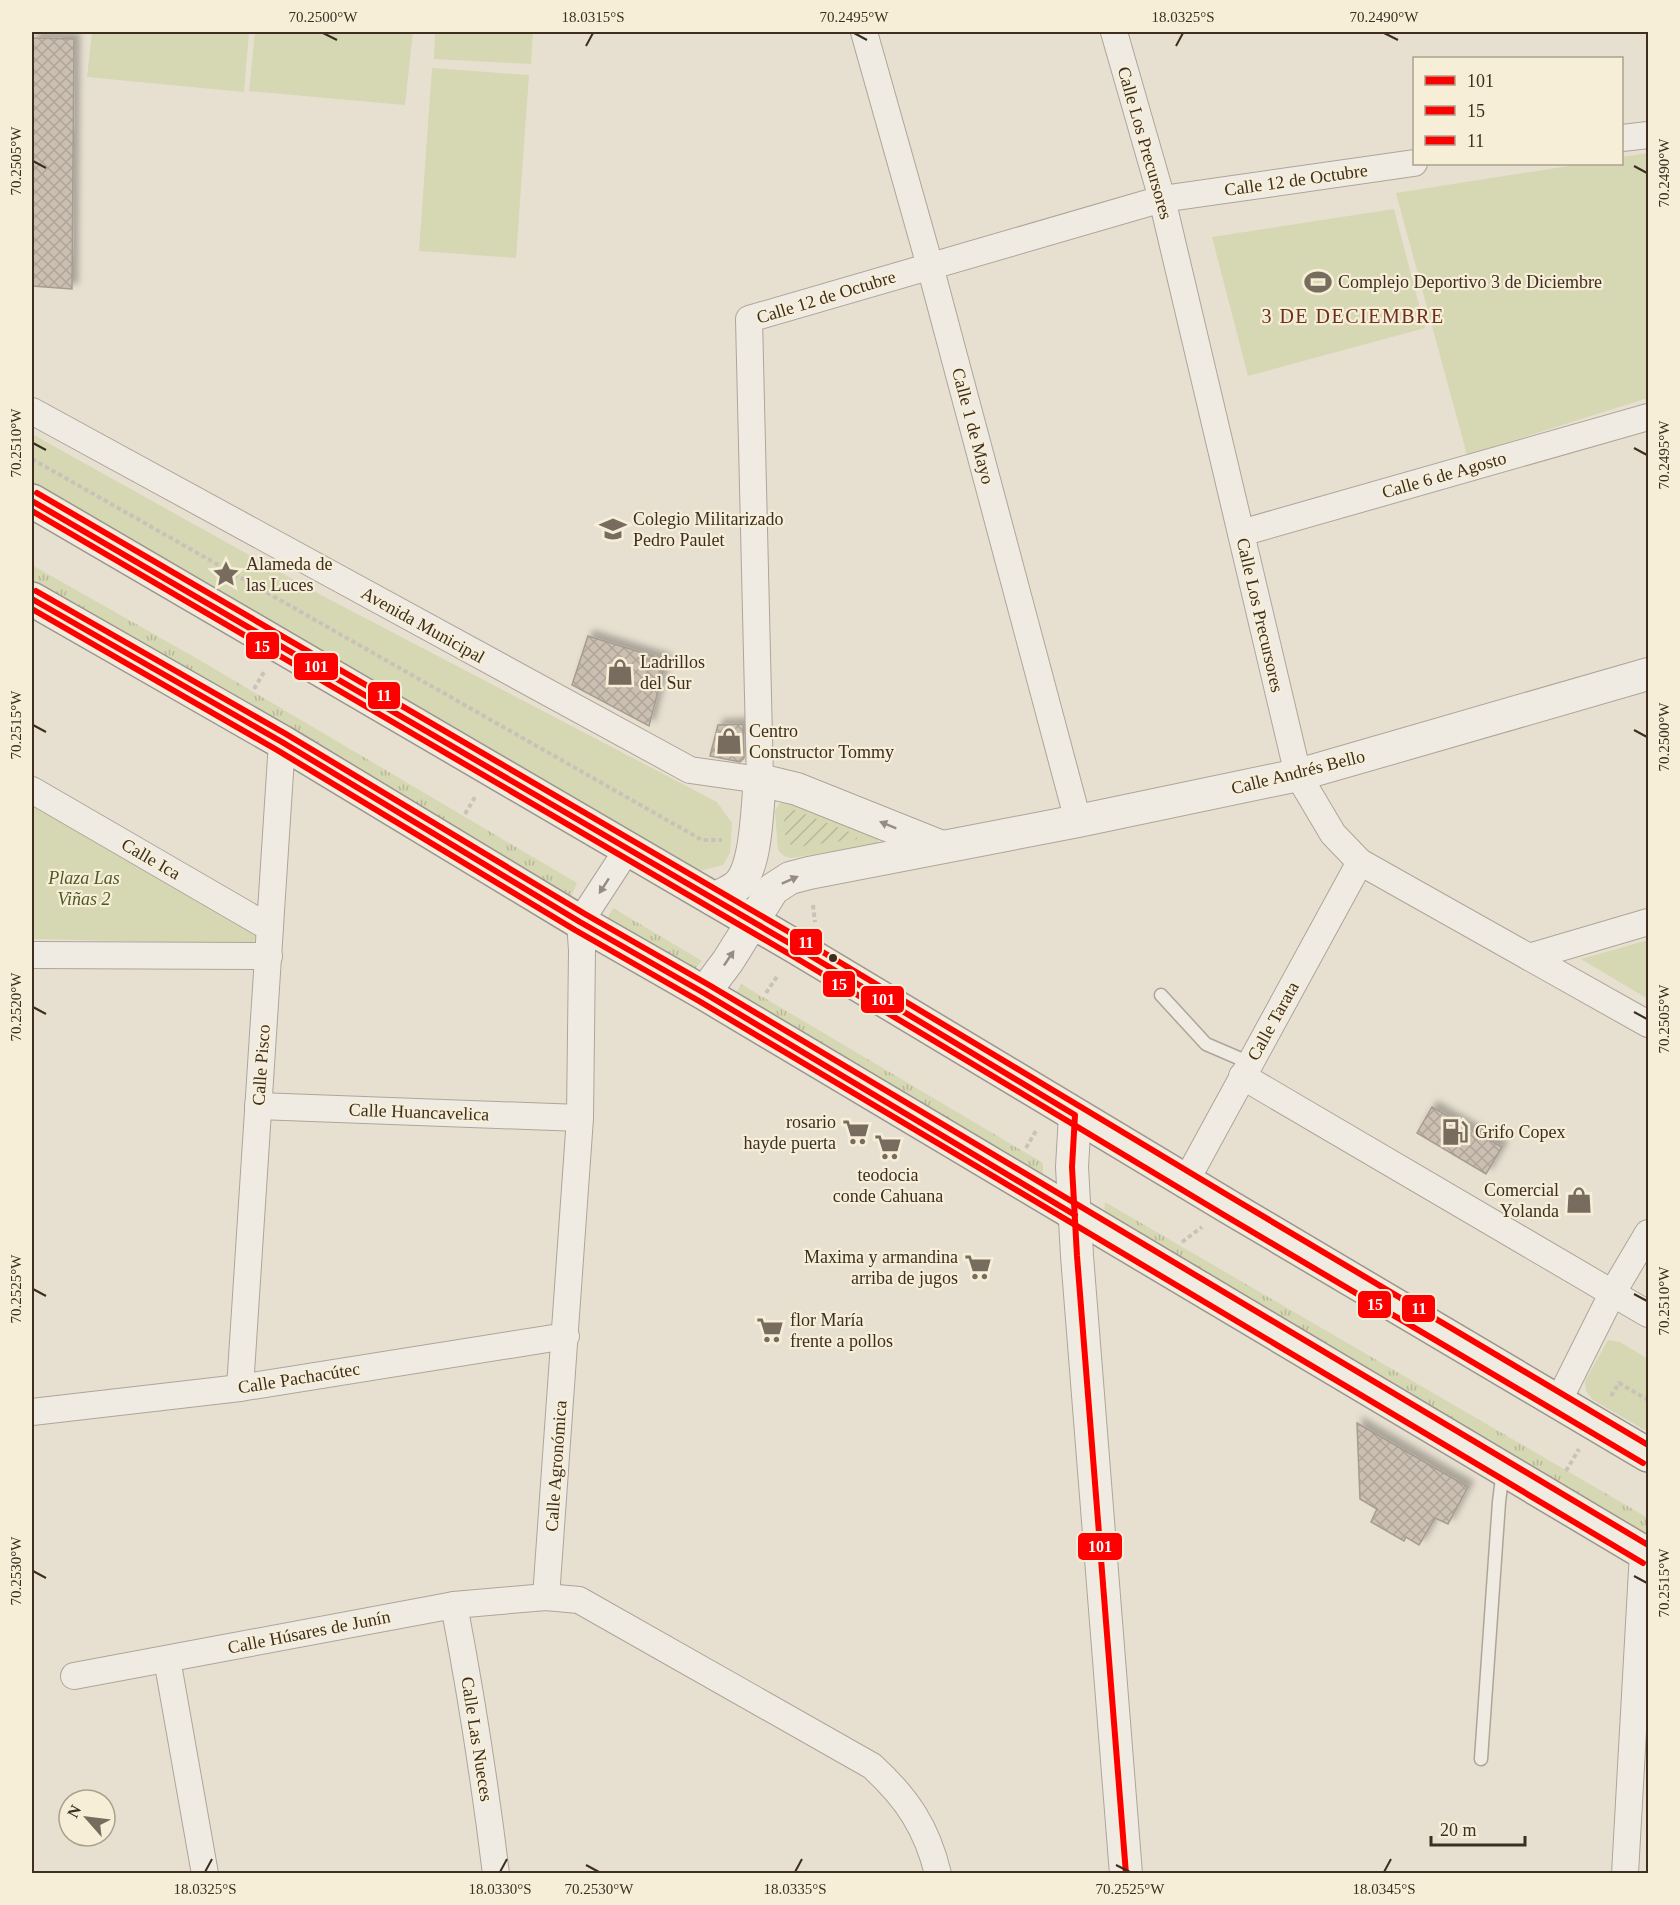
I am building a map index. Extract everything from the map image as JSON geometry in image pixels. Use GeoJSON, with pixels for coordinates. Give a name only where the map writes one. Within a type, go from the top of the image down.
{"type":"FeatureCollection","features":[{"type":"Feature","properties":{"kind":"main road"},"geometry":{"type":"LineString","coordinates":[[32,501],[796,947],[1648,1455]]}},
{"type":"Feature","properties":{"kind":"main road"},"geometry":{"type":"LineString","coordinates":[[32,599],[282,742],[580,922],[748,1019],[1646,1553]]}},
{"type":"Feature","properties":{"kind":"street","name":"Calle 1 de Mayo"},"geometry":{"type":"LineString","coordinates":[[864,32],[930,266],[1078,821]]}},
{"type":"Feature","properties":{"kind":"street","name":"Calle Los Precursores"},"geometry":{"type":"LineString","coordinates":[[1114,32],[1162,199],[1298,775],[1334,834],[1360,861],[1648,1024]]}},
{"type":"Feature","properties":{"kind":"street"},"geometry":{"type":"LineString","coordinates":[[1623,138],[1648,135]]}},
{"type":"Feature","properties":{"kind":"street","name":"Calle 12 de Octubre"},"geometry":{"type":"LineString","coordinates":[[713,899],[738,885],[748,867],[754,842],[760,780],[750,319],[1162,199],[1413,163]]}},
{"type":"Feature","properties":{"kind":"street","name":"Avenida Municipal"},"geometry":{"type":"LineString","coordinates":[[32,411],[690,770],[760,780]]}},
{"type":"Feature","properties":{"kind":"street","name":"Calle 6 de Agosto"},"geometry":{"type":"LineString","coordinates":[[1240,533],[1648,417]]}},
{"type":"Feature","properties":{"kind":"street","name":"Calle Andrés Bello"},"geometry":{"type":"LineString","coordinates":[[704,993],[728,961],[773,889],[790,878],[1298,775],[1648,674]]}},
{"type":"Feature","properties":{"kind":"street","name":"Calle Pisco"},"geometry":{"type":"LineString","coordinates":[[240,1388],[282,742]]}},
{"type":"Feature","properties":{"kind":"street"},"geometry":{"type":"LineString","coordinates":[[760,780],[797,789],[942,847]]}},
{"type":"Feature","properties":{"kind":"street","name":"Calle Ica"},"geometry":{"type":"LineString","coordinates":[[32,790],[270,928]]}},
{"type":"Feature","properties":{"kind":"street"},"geometry":{"type":"LineString","coordinates":[[580,922],[627,850]]}},
{"type":"Feature","properties":{"kind":"street","name":"Calle Tarata"},"geometry":{"type":"LineString","coordinates":[[1186,1181],[1360,861]]}},
{"type":"Feature","properties":{"kind":"street","name":"Calle Agronómica"},"geometry":{"type":"LineString","coordinates":[[546,1597],[580,1118],[582,950],[580,922]]}},
{"type":"Feature","properties":{"kind":"street"},"geometry":{"type":"LineString","coordinates":[[1529,957],[1648,922]]}},
{"type":"Feature","properties":{"kind":"street"},"geometry":{"type":"LineString","coordinates":[[32,955],[268,956]]}},
{"type":"Feature","properties":{"kind":"street"},"geometry":{"type":"LineString","coordinates":[[1246,1070],[1648,1314]]}},
{"type":"Feature","properties":{"kind":"street","name":"Calle Huancavelica"},"geometry":{"type":"LineString","coordinates":[[258,1106],[580,1118]]}},
{"type":"Feature","properties":{"kind":"street"},"geometry":{"type":"LineString","coordinates":[[1063,1108],[1072,1167],[1083,1340],[1126,1874]]}},
{"type":"Feature","properties":{"kind":"street"},"geometry":{"type":"LineString","coordinates":[[1558,1402],[1613,1292],[1648,1233]]}},
{"type":"Feature","properties":{"kind":"street","name":"Calle Pachacútec"},"geometry":{"type":"LineString","coordinates":[[32,1412],[240,1388],[566,1336]]}},
{"type":"Feature","properties":{"kind":"street"},"geometry":{"type":"LineString","coordinates":[[1625,1874],[1646,1553]]}},
{"type":"Feature","properties":{"kind":"street"},"geometry":{"type":"LineString","coordinates":[[546,1597],[579,1600],[872,1766],[892,1784],[909,1805],[930,1845],[938,1874]]}},
{"type":"Feature","properties":{"kind":"street","name":"Calle Húsares de Junín"},"geometry":{"type":"LineString","coordinates":[[74,1676],[454,1605],[546,1597]]}},
{"type":"Feature","properties":{"kind":"street","name":"Calle Las Nueces"},"geometry":{"type":"LineString","coordinates":[[454,1605],[487,1803],[496,1874]]}},
{"type":"Feature","properties":{"kind":"street"},"geometry":{"type":"LineString","coordinates":[[167,1659],[205,1874]]}},
{"type":"Feature","properties":{"kind":"lane"},"geometry":{"type":"LineString","coordinates":[[1161,995],[1206,1044],[1246,1070]]}},
{"type":"Feature","properties":{"kind":"lane"},"geometry":{"type":"LineString","coordinates":[[1481,1759],[1503,1468]]}},
{"type":"Feature","properties":{"kind":"path"},"geometry":{"type":"LineString","coordinates":[[32,459],[702,840],[730,839],[754,842]]}},
{"type":"Feature","properties":{"kind":"path"},"geometry":{"type":"LineString","coordinates":[[238,717],[298,611]]}},
{"type":"Feature","properties":{"kind":"path"},"geometry":{"type":"LineString","coordinates":[[449,843],[510,731]]}},
{"type":"Feature","properties":{"kind":"path"},"geometry":{"type":"LineString","coordinates":[[748,1019],[815,921],[809,873]]}},
{"type":"Feature","properties":{"kind":"path"},"geometry":{"type":"LineString","coordinates":[[1011,1176],[1063,1108]]}},
{"type":"Feature","properties":{"kind":"path"},"geometry":{"type":"LineString","coordinates":[[1619,1383],[1648,1400]]}},
{"type":"Feature","properties":{"kind":"green space"},"geometry":{"type":"Polygon","coordinates":[[[92,32],[249,32],[244,92],[87,77],[92,32]]]}},
{"type":"Feature","properties":{"kind":"green space"},"geometry":{"type":"Polygon","coordinates":[[[255,32],[413,32],[405,105],[249,91],[255,32]]]}},
{"type":"Feature","properties":{"kind":"green space"},"geometry":{"type":"Polygon","coordinates":[[[435,32],[533,32],[531,64],[434,59],[435,32]]]}},
{"type":"Feature","properties":{"kind":"green space"},"geometry":{"type":"Polygon","coordinates":[[[432,68],[529,75],[516,258],[419,251],[432,68]]]}},
{"type":"Feature","properties":{"kind":"green space"},"geometry":{"type":"Polygon","coordinates":[[[1648,153],[1648,398],[1467,455],[1396,193],[1575,165],[1623,165],[1623,157],[1648,153]]]}},
{"type":"Feature","properties":{"kind":"green space","name":"Complejo Deportivo 3 de Diciembre"},"geometry":{"type":"Polygon","coordinates":[[[1394,209],[1425,328],[1248,376],[1212,237],[1394,209]]]}},
{"type":"Feature","properties":{"kind":"green space"},"geometry":{"type":"Polygon","coordinates":[[[32,434],[321,595],[717,802],[732,823],[730,853],[723,865],[700,871],[32,485],[32,434]]]}},
{"type":"Feature","properties":{"kind":"green space"},"geometry":{"type":"Polygon","coordinates":[[[32,565],[196,658],[577,883],[570,899],[216,686],[32,580],[32,565]]]}},
{"type":"Feature","properties":{"kind":"green space","name":"Plaza Las Viñas 2"},"geometry":{"type":"Polygon","coordinates":[[[32,799],[259,930],[253,944],[32,939],[32,799]]]}},
{"type":"Feature","properties":{"kind":"green space"},"geometry":{"type":"Polygon","coordinates":[[[792,802],[879,838],[878,844],[791,858],[784,856],[778,850],[775,811],[780,803],[792,802]]]}},
{"type":"Feature","properties":{"kind":"green space"},"geometry":{"type":"Polygon","coordinates":[[[787,809],[795,810],[857,835],[857,839],[796,847],[791,845],[785,833],[784,812],[787,809]]]}},
{"type":"Feature","properties":{"kind":"green space"},"geometry":{"type":"Polygon","coordinates":[[[613,908],[702,961],[693,971],[607,919],[613,908]]]}},
{"type":"Feature","properties":{"kind":"green space"},"geometry":{"type":"Polygon","coordinates":[[[1648,940],[1648,999],[1581,959],[1648,940]]]}},
{"type":"Feature","properties":{"kind":"green space"},"geometry":{"type":"Polygon","coordinates":[[[741,984],[1043,1163],[1043,1181],[735,995],[741,984]]]}},
{"type":"Feature","properties":{"kind":"green space"},"geometry":{"type":"Polygon","coordinates":[[[1105,1202],[1648,1518],[1648,1538],[1104,1213],[1105,1202]]]}},
{"type":"Feature","properties":{"kind":"green space"},"geometry":{"type":"Polygon","coordinates":[[[1608,1340],[1620,1342],[1648,1359],[1648,1432],[1593,1400],[1586,1391],[1585,1381],[1608,1340]]]}},
{"type":"Feature","properties":{"kind":"building"},"geometry":{"type":"Polygon","coordinates":[[[32,38],[74,39],[72,289],[32,286],[32,38]]]}},
{"type":"Feature","properties":{"kind":"building","name":"Ladrillos del Sur"},"geometry":{"type":"Polygon","coordinates":[[[588,636],[666,660],[649,726],[572,685],[588,636]]]}},
{"type":"Feature","properties":{"kind":"building","name":"Centro Constructor Tommy"},"geometry":{"type":"Polygon","coordinates":[[[743,724],[744,758],[740,762],[710,756],[718,725],[743,724]]]}},
{"type":"Feature","properties":{"kind":"building"},"geometry":{"type":"Polygon","coordinates":[[[1432,1107],[1502,1147],[1486,1174],[1417,1133],[1432,1107]]]}},
{"type":"Feature","properties":{"kind":"building"},"geometry":{"type":"Polygon","coordinates":[[[1357,1423],[1468,1487],[1448,1524],[1435,1518],[1419,1545],[1406,1537],[1404,1541],[1371,1522],[1377,1509],[1360,1499],[1357,1423]]]}},
{"type":"Feature","properties":{"kind":"transit line","name":"11"},"geometry":{"type":"LineString","coordinates":[[37,493],[801,939],[1648,1445]]}},
{"type":"Feature","properties":{"kind":"transit line","name":"101"},"geometry":{"type":"LineString","coordinates":[[32,501],[796,947],[1075,1115],[1072,1167],[1077,1256],[1126,1874]]}},
{"type":"Feature","properties":{"kind":"transit line","name":"15"},"geometry":{"type":"LineString","coordinates":[[32,511],[791,955],[1643,1463]]}},
{"type":"Feature","properties":{"kind":"transit line","name":"11"},"geometry":{"type":"LineString","coordinates":[[36,591],[286,734],[1648,1545]]}},
{"type":"Feature","properties":{"kind":"transit line","name":"101"},"geometry":{"type":"LineString","coordinates":[[32,599],[282,742],[580,922],[704,993],[1075,1215]]}},
{"type":"Feature","properties":{"kind":"transit line","name":"15"},"geometry":{"type":"LineString","coordinates":[[32,609],[277,750],[575,930],[699,1001],[1643,1563]]}},
{"type":"Feature","properties":{"kind":"place","name":"Complejo Deportivo 3 de Diciembre"},"geometry":{"type":"Point","coordinates":[1318,282]}},
{"type":"Feature","properties":{"kind":"place","name":"Colegio Militarizado Pedro Paulet"},"geometry":{"type":"Point","coordinates":[613,529]}},
{"type":"Feature","properties":{"kind":"place","name":"Alameda de las Luces"},"geometry":{"type":"Point","coordinates":[226,574]}},
{"type":"Feature","properties":{"kind":"place","name":"Ladrillos del Sur"},"geometry":{"type":"Point","coordinates":[620,672]}},
{"type":"Feature","properties":{"kind":"place","name":"Centro Constructor Tommy"},"geometry":{"type":"Point","coordinates":[729,741]}},
{"type":"Feature","properties":{"kind":"place","name":"rosario hayde puerta"},"geometry":{"type":"Point","coordinates":[856,1132]}},
{"type":"Feature","properties":{"kind":"place","name":"Grifo Copex"},"geometry":{"type":"Point","coordinates":[1455,1132]}},
{"type":"Feature","properties":{"kind":"place","name":"teodocia conde Cahuana"},"geometry":{"type":"Point","coordinates":[888,1147]}},
{"type":"Feature","properties":{"kind":"place","name":"Comercial Yolanda"},"geometry":{"type":"Point","coordinates":[1579,1200]}},
{"type":"Feature","properties":{"kind":"place","name":"Maxima y armandina arriba de jugos"},"geometry":{"type":"Point","coordinates":[978,1267]}},
{"type":"Feature","properties":{"kind":"place","name":"flor María frente a pollos"},"geometry":{"type":"Point","coordinates":[770,1330]}},
{"type":"Feature","properties":{"kind":"district","name":"3 DE DECIEMBRE"},"geometry":{"type":"Point","coordinates":[1353,316]}}]}
